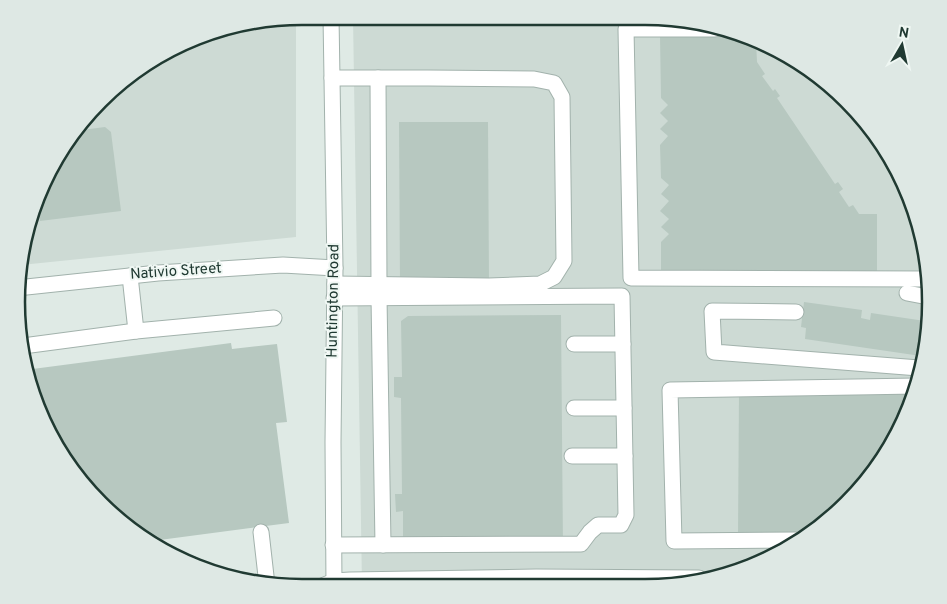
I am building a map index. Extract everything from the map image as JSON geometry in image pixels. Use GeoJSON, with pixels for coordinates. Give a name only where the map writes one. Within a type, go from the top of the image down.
{"type":"FeatureCollection","features":[{"type":"Feature","properties":{"kind":"street","name":"Huntington Road"},"geometry":{"type":"LineString","coordinates":[[330,579],[333,546],[332,442],[335,291],[331,25]]}},
{"type":"Feature","properties":{"kind":"street"},"geometry":{"type":"LineString","coordinates":[[693,29],[626,29],[631,278],[921,279]]}},
{"type":"Feature","properties":{"kind":"street"},"geometry":{"type":"LineString","coordinates":[[332,78],[534,79],[554,83],[562,97],[564,261],[554,277],[540,284],[379,291]]}},
{"type":"Feature","properties":{"kind":"street"},"geometry":{"type":"LineString","coordinates":[[378,78],[383,545]]}},
{"type":"Feature","properties":{"kind":"street","name":"Nativio Street"},"geometry":{"type":"LineString","coordinates":[[26,287],[130,276],[283,265],[335,268]]}},
{"type":"Feature","properties":{"kind":"street"},"geometry":{"type":"LineString","coordinates":[[130,276],[136,331]]}},
{"type":"Feature","properties":{"kind":"street"},"geometry":{"type":"LineString","coordinates":[[333,546],[582,544],[590,532],[598,525],[621,525],[626,515],[622,296],[335,291]]}},
{"type":"Feature","properties":{"kind":"street"},"geometry":{"type":"LineString","coordinates":[[908,293],[922,296]]}},
{"type":"Feature","properties":{"kind":"street"},"geometry":{"type":"LineString","coordinates":[[796,312],[712,311],[714,352],[914,368]]}},
{"type":"Feature","properties":{"kind":"street"},"geometry":{"type":"LineString","coordinates":[[28,345],[136,331],[274,318]]}},
{"type":"Feature","properties":{"kind":"street"},"geometry":{"type":"LineString","coordinates":[[574,344],[623,344]]}},
{"type":"Feature","properties":{"kind":"street"},"geometry":{"type":"LineString","coordinates":[[787,540],[674,541],[670,390],[909,386]]}},
{"type":"Feature","properties":{"kind":"street"},"geometry":{"type":"LineString","coordinates":[[574,408],[624,408]]}},
{"type":"Feature","properties":{"kind":"street"},"geometry":{"type":"LineString","coordinates":[[572,456],[625,456]]}},
{"type":"Feature","properties":{"kind":"street"},"geometry":{"type":"LineString","coordinates":[[261,532],[266,577]]}},
{"type":"Feature","properties":{"kind":"shaded area"},"geometry":{"type":"Polygon","coordinates":[[[296,25],[296,237],[27,264],[34,230],[54,179],[82,133],[106,106],[133,82],[179,54],[230,34],[266,27],[296,25]]]}},
{"type":"Feature","properties":{"kind":"shaded area"},"geometry":{"type":"Polygon","coordinates":[[[353,25],[645,25],[681,27],[717,34],[768,54],[814,82],[841,106],[865,133],[875,148],[901,196],[917,248],[922,302],[917,356],[901,408],[885,440],[865,471],[841,498],[814,522],[784,542],[751,558],[699,574],[645,579],[362,579],[353,25]]]}},
{"type":"Feature","properties":{"kind":"building"},"geometry":{"type":"Polygon","coordinates":[[[720,35],[756,49],[757,62],[765,74],[762,76],[773,91],[775,89],[780,96],[777,98],[835,184],[838,182],[843,189],[839,192],[849,207],[853,205],[859,214],[877,214],[877,273],[661,272],[661,242],[669,234],[661,227],[669,219],[660,211],[669,201],[661,194],[669,185],[661,178],[660,145],[668,136],[660,129],[668,121],[660,113],[668,105],[661,98],[660,36],[720,35]]]}},
{"type":"Feature","properties":{"kind":"building"},"geometry":{"type":"Polygon","coordinates":[[[399,122],[488,122],[489,284],[400,284],[399,122]]]}},
{"type":"Feature","properties":{"kind":"building"},"geometry":{"type":"Polygon","coordinates":[[[105,127],[111,132],[121,211],[40,221],[39,215],[54,179],[62,163],[85,130],[105,127]]]}},
{"type":"Feature","properties":{"kind":"building"},"geometry":{"type":"Polygon","coordinates":[[[804,302],[862,310],[861,318],[870,320],[871,313],[921,320],[917,355],[805,339],[806,328],[801,327],[804,302]]]}},
{"type":"Feature","properties":{"kind":"building"},"geometry":{"type":"Polygon","coordinates":[[[561,315],[563,549],[403,544],[403,511],[396,512],[395,494],[402,494],[401,398],[394,397],[394,377],[402,377],[401,321],[408,316],[561,315]]]}},
{"type":"Feature","properties":{"kind":"building"},"geometry":{"type":"Polygon","coordinates":[[[231,343],[232,349],[277,344],[287,422],[276,423],[289,523],[160,540],[119,510],[82,471],[54,425],[33,369],[231,343]]]}},
{"type":"Feature","properties":{"kind":"building"},"geometry":{"type":"Polygon","coordinates":[[[739,392],[906,393],[893,425],[865,471],[841,498],[814,522],[792,537],[738,536],[739,392]]]}}]}
